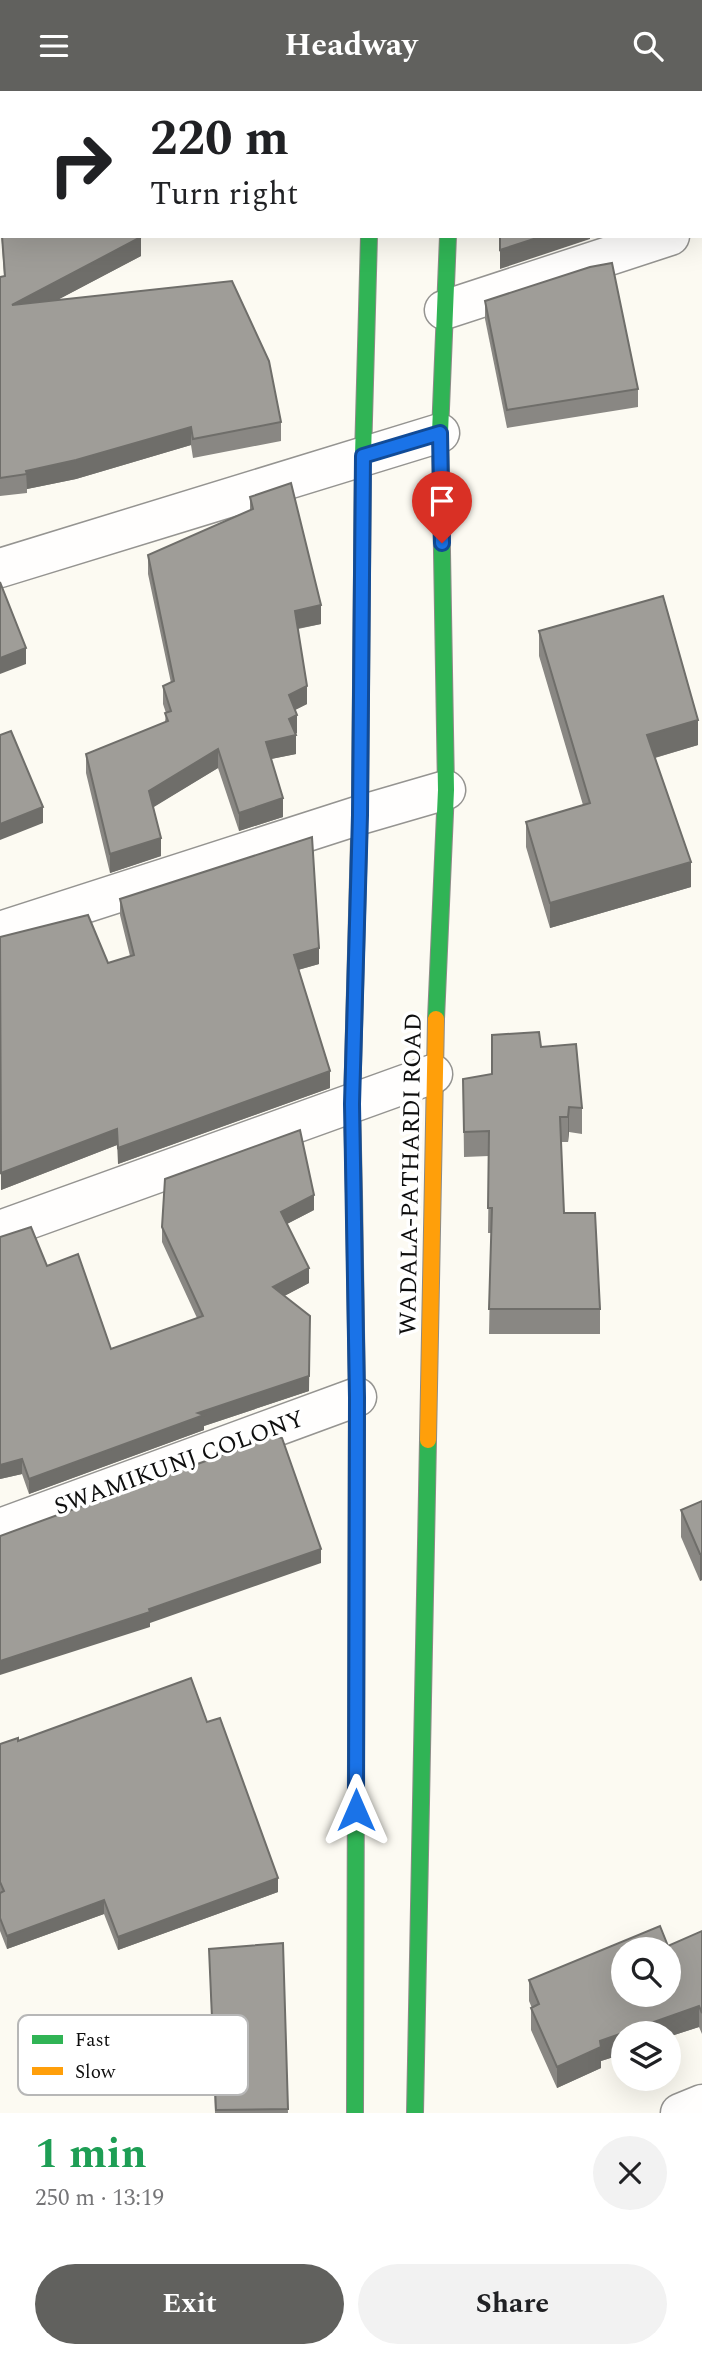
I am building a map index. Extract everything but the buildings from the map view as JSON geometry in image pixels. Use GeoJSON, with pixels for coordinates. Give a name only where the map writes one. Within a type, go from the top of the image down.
{"type":"FeatureCollection","features":[{"type":"Feature","properties":{"kind":"main road","name":"WADALA-PATHARDI ROAD"},"geometry":{"type":"LineString","coordinates":[[355,2113],[357,1397],[352,1104],[360,815],[363,456],[369,238]]}},
{"type":"Feature","properties":{"kind":"main road","name":"WADALA-PATHARDI ROAD"},"geometry":{"type":"LineString","coordinates":[[415,2113],[433,1074],[446,790],[440,433],[449,238]]}},
{"type":"Feature","properties":{"kind":"street"},"geometry":{"type":"LineString","coordinates":[[444,310],[664,238]]}},
{"type":"Feature","properties":{"kind":"street"},"geometry":{"type":"LineString","coordinates":[[0,568],[440,433]]}},
{"type":"Feature","properties":{"kind":"street"},"geometry":{"type":"LineString","coordinates":[[0,931],[446,790]]}},
{"type":"Feature","properties":{"kind":"street"},"geometry":{"type":"LineString","coordinates":[[0,1230],[433,1074]]}},
{"type":"Feature","properties":{"kind":"street","name":"SWAMIKUNJ COLONY"},"geometry":{"type":"LineString","coordinates":[[0,1528],[357,1397]]}},
{"type":"Feature","properties":{"kind":"street"},"geometry":{"type":"LineString","coordinates":[[680,2113],[702,2104]]}},
{"type":"Feature","properties":{"kind":"traffic: fast"},"geometry":{"type":"LineString","coordinates":[[360,802],[363,456],[369,238]]}},
{"type":"Feature","properties":{"kind":"traffic: fast"},"geometry":{"type":"LineString","coordinates":[[436,1019],[446,790],[440,433],[448,238]]}},
{"type":"Feature","properties":{"kind":"traffic: fast"},"geometry":{"type":"LineString","coordinates":[[354,1194],[357,1397],[355,2113]]}},
{"type":"Feature","properties":{"kind":"traffic: fast"},"geometry":{"type":"LineString","coordinates":[[415,2113],[428,1440]]}},
{"type":"Feature","properties":{"kind":"traffic: slow"},"geometry":{"type":"LineString","coordinates":[[354,1194],[352,1104],[360,802]]}},
{"type":"Feature","properties":{"kind":"traffic: slow"},"geometry":{"type":"LineString","coordinates":[[428,1440],[436,1019]]}},
{"type":"Feature","properties":{"kind":"route"},"geometry":{"type":"LineString","coordinates":[[356,1810],[357,1397],[352,1104],[360,815],[363,456],[440,433],[442,543]]}}]}
